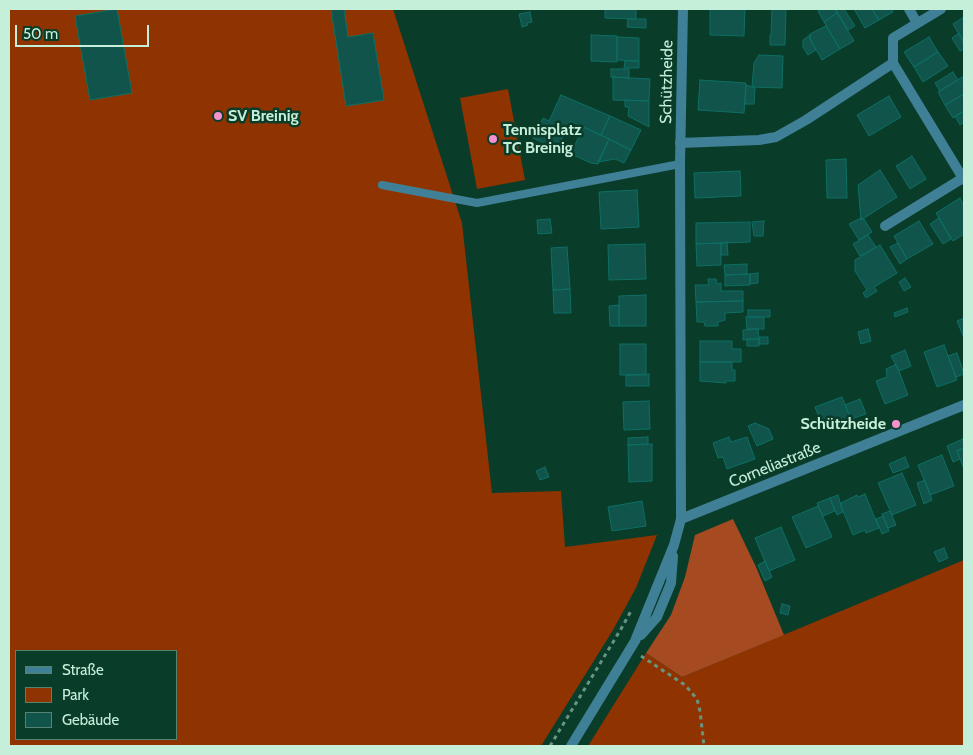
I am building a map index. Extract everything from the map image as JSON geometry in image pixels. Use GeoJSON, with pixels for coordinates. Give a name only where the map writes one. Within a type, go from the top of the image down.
{"type":"FeatureCollection","features":[{"type":"Feature","properties":{"kind":"street","name":"Schützheide"},"geometry":{"type":"LineString","coordinates":[[571,746],[633,645],[674,545],[681,519],[680,143],[683,9]]}},
{"type":"Feature","properties":{"kind":"street"},"geometry":{"type":"LineString","coordinates":[[908,9],[917,24]]}},
{"type":"Feature","properties":{"kind":"street"},"geometry":{"type":"LineString","coordinates":[[885,226],[963,179],[894,63],[893,38],[941,9]]}},
{"type":"Feature","properties":{"kind":"street"},"geometry":{"type":"LineString","coordinates":[[680,143],[759,140],[776,137],[806,120],[894,63]]}},
{"type":"Feature","properties":{"kind":"street","name":"Corneliastraße"},"geometry":{"type":"LineString","coordinates":[[681,519],[964,405]]}},
{"type":"Feature","properties":{"kind":"lane"},"geometry":{"type":"LineString","coordinates":[[382,185],[477,204],[680,164]]}},
{"type":"Feature","properties":{"kind":"path"},"geometry":{"type":"LineString","coordinates":[[550,746],[622,629],[634,605]]}},
{"type":"Feature","properties":{"kind":"path"},"geometry":{"type":"LineString","coordinates":[[633,645],[685,685],[697,699],[704,746]]}},
{"type":"Feature","properties":{"kind":"green space"},"geometry":{"type":"Polygon","coordinates":[[[9,9],[393,9],[462,223],[492,493],[561,491],[565,547],[657,535],[636,588],[613,630],[541,746],[9,746],[9,9]]]}},
{"type":"Feature","properties":{"kind":"green space","name":"Tennisplatz TC Breinig"},"geometry":{"type":"Polygon","coordinates":[[[508,89],[525,180],[477,189],[460,98],[508,89]]]}},
{"type":"Feature","properties":{"kind":"green space"},"geometry":{"type":"Polygon","coordinates":[[[964,560],[964,746],[588,746],[646,653],[682,677],[964,560]]]}},
{"type":"Feature","properties":{"kind":"shaded area"},"geometry":{"type":"Polygon","coordinates":[[[733,519],[756,567],[784,635],[682,677],[646,653],[671,615],[685,577],[695,535],[733,519]]]}},
{"type":"Feature","properties":{"kind":"building"},"geometry":{"type":"Polygon","coordinates":[[[117,9],[132,93],[90,100],[75,16],[117,9]]]}},
{"type":"Feature","properties":{"kind":"building"},"geometry":{"type":"Polygon","coordinates":[[[331,9],[344,9],[348,37],[373,33],[384,100],[346,106],[331,9]]]}},
{"type":"Feature","properties":{"kind":"building"},"geometry":{"type":"Polygon","coordinates":[[[605,9],[636,9],[636,19],[605,18],[605,9]]]}},
{"type":"Feature","properties":{"kind":"building"},"geometry":{"type":"Polygon","coordinates":[[[710,9],[745,9],[744,36],[710,35],[710,9]]]}},
{"type":"Feature","properties":{"kind":"building"},"geometry":{"type":"Polygon","coordinates":[[[772,9],[786,9],[785,45],[770,45],[772,9]]]}},
{"type":"Feature","properties":{"kind":"building"},"geometry":{"type":"Polygon","coordinates":[[[822,9],[835,9],[837,13],[824,22],[818,11],[822,9]]]}},
{"type":"Feature","properties":{"kind":"building"},"geometry":{"type":"Polygon","coordinates":[[[844,9],[855,26],[848,30],[836,10],[844,9]]]}},
{"type":"Feature","properties":{"kind":"building"},"geometry":{"type":"Polygon","coordinates":[[[854,9],[872,9],[879,20],[865,28],[854,9]]]}},
{"type":"Feature","properties":{"kind":"building"},"geometry":{"type":"Polygon","coordinates":[[[872,9],[891,9],[893,12],[879,20],[872,9]]]}},
{"type":"Feature","properties":{"kind":"building"},"geometry":{"type":"Polygon","coordinates":[[[530,12],[532,22],[522,27],[519,14],[530,12]]]}},
{"type":"Feature","properties":{"kind":"building"},"geometry":{"type":"Polygon","coordinates":[[[837,13],[854,41],[840,49],[824,22],[837,13]]]}},
{"type":"Feature","properties":{"kind":"building"},"geometry":{"type":"Polygon","coordinates":[[[964,17],[964,43],[953,24],[964,17]]]}},
{"type":"Feature","properties":{"kind":"building"},"geometry":{"type":"Polygon","coordinates":[[[628,19],[646,19],[646,28],[627,27],[628,19]]]}},
{"type":"Feature","properties":{"kind":"building"},"geometry":{"type":"Polygon","coordinates":[[[826,26],[840,49],[822,60],[810,39],[810,34],[826,26]]]}},
{"type":"Feature","properties":{"kind":"building"},"geometry":{"type":"Polygon","coordinates":[[[959,33],[964,43],[964,49],[960,51],[952,38],[959,33]]]}},
{"type":"Feature","properties":{"kind":"building"},"geometry":{"type":"Polygon","coordinates":[[[591,35],[617,36],[617,62],[591,61],[591,35]]]}},
{"type":"Feature","properties":{"kind":"building"},"geometry":{"type":"Polygon","coordinates":[[[810,35],[816,50],[808,55],[803,47],[803,40],[810,35]]]}},
{"type":"Feature","properties":{"kind":"building"},"geometry":{"type":"Polygon","coordinates":[[[617,37],[639,38],[639,61],[617,60],[617,37]]]}},
{"type":"Feature","properties":{"kind":"building"},"geometry":{"type":"Polygon","coordinates":[[[929,37],[938,52],[914,67],[904,52],[929,37]]]}},
{"type":"Feature","properties":{"kind":"building"},"geometry":{"type":"Polygon","coordinates":[[[938,52],[948,66],[923,82],[914,67],[938,52]]]}},
{"type":"Feature","properties":{"kind":"building"},"geometry":{"type":"Polygon","coordinates":[[[759,55],[783,56],[782,88],[752,87],[754,63],[759,55]]]}},
{"type":"Feature","properties":{"kind":"building"},"geometry":{"type":"Polygon","coordinates":[[[625,61],[639,61],[639,68],[624,68],[625,61]]]}},
{"type":"Feature","properties":{"kind":"building"},"geometry":{"type":"Polygon","coordinates":[[[611,69],[629,69],[629,78],[611,77],[611,69]]]}},
{"type":"Feature","properties":{"kind":"building"},"geometry":{"type":"Polygon","coordinates":[[[953,72],[958,80],[940,91],[935,83],[953,72]]]}},
{"type":"Feature","properties":{"kind":"building"},"geometry":{"type":"Polygon","coordinates":[[[964,76],[964,94],[945,105],[938,92],[964,76]]]}},
{"type":"Feature","properties":{"kind":"building"},"geometry":{"type":"Polygon","coordinates":[[[613,77],[650,79],[649,101],[613,100],[613,77]]]}},
{"type":"Feature","properties":{"kind":"building"},"geometry":{"type":"Polygon","coordinates":[[[700,80],[746,83],[744,113],[698,110],[700,80]]]}},
{"type":"Feature","properties":{"kind":"building"},"geometry":{"type":"Polygon","coordinates":[[[746,85],[755,88],[754,104],[745,104],[746,85]]]}},
{"type":"Feature","properties":{"kind":"building"},"geometry":{"type":"Polygon","coordinates":[[[964,94],[964,111],[953,118],[945,105],[964,94]]]}},
{"type":"Feature","properties":{"kind":"building"},"geometry":{"type":"Polygon","coordinates":[[[561,95],[610,116],[601,135],[570,121],[560,143],[556,141],[553,148],[533,138],[543,118],[549,121],[561,95]]]}},
{"type":"Feature","properties":{"kind":"building"},"geometry":{"type":"Polygon","coordinates":[[[889,96],[901,117],[869,136],[857,115],[889,96]]]}},
{"type":"Feature","properties":{"kind":"building"},"geometry":{"type":"Polygon","coordinates":[[[625,100],[649,101],[649,127],[628,116],[629,107],[625,107],[625,100]]]}},
{"type":"Feature","properties":{"kind":"building"},"geometry":{"type":"Polygon","coordinates":[[[964,111],[964,122],[960,125],[955,116],[964,111]]]}},
{"type":"Feature","properties":{"kind":"building"},"geometry":{"type":"Polygon","coordinates":[[[610,116],[641,130],[631,150],[601,135],[610,116]]]}},
{"type":"Feature","properties":{"kind":"building"},"geometry":{"type":"Polygon","coordinates":[[[583,127],[609,139],[598,164],[571,154],[583,127]]]}},
{"type":"Feature","properties":{"kind":"building"},"geometry":{"type":"Polygon","coordinates":[[[609,139],[631,150],[624,163],[615,159],[598,162],[609,139]]]}},
{"type":"Feature","properties":{"kind":"building"},"geometry":{"type":"Polygon","coordinates":[[[912,156],[926,179],[910,189],[896,166],[912,156]]]}},
{"type":"Feature","properties":{"kind":"building"},"geometry":{"type":"Polygon","coordinates":[[[846,159],[847,198],[827,198],[826,160],[846,159]]]}},
{"type":"Feature","properties":{"kind":"building"},"geometry":{"type":"Polygon","coordinates":[[[880,170],[897,197],[861,220],[858,185],[880,170]]]}},
{"type":"Feature","properties":{"kind":"building"},"geometry":{"type":"Polygon","coordinates":[[[740,171],[741,196],[695,198],[694,173],[740,171]]]}},
{"type":"Feature","properties":{"kind":"building"},"geometry":{"type":"Polygon","coordinates":[[[637,190],[639,227],[601,229],[599,192],[637,190]]]}},
{"type":"Feature","properties":{"kind":"building"},"geometry":{"type":"Polygon","coordinates":[[[960,198],[964,206],[964,234],[953,241],[936,213],[960,198]]]}},
{"type":"Feature","properties":{"kind":"building"},"geometry":{"type":"Polygon","coordinates":[[[861,218],[861,220],[864,219],[872,232],[859,240],[849,224],[861,218]]]}},
{"type":"Feature","properties":{"kind":"building"},"geometry":{"type":"Polygon","coordinates":[[[939,218],[951,239],[943,244],[930,224],[939,218]]]}},
{"type":"Feature","properties":{"kind":"building"},"geometry":{"type":"Polygon","coordinates":[[[550,219],[552,233],[538,234],[537,220],[550,219]]]}},
{"type":"Feature","properties":{"kind":"building"},"geometry":{"type":"Polygon","coordinates":[[[764,221],[763,236],[754,236],[752,222],[764,221]]]}},
{"type":"Feature","properties":{"kind":"building"},"geometry":{"type":"Polygon","coordinates":[[[919,221],[933,244],[907,259],[894,236],[919,221]]]}},
{"type":"Feature","properties":{"kind":"building"},"geometry":{"type":"Polygon","coordinates":[[[750,222],[750,242],[696,244],[696,223],[750,222]]]}},
{"type":"Feature","properties":{"kind":"building"},"geometry":{"type":"Polygon","coordinates":[[[868,235],[876,247],[860,256],[853,244],[868,235]]]}},
{"type":"Feature","properties":{"kind":"building"},"geometry":{"type":"Polygon","coordinates":[[[727,242],[728,255],[721,255],[721,243],[727,242]]]}},
{"type":"Feature","properties":{"kind":"building"},"geometry":{"type":"Polygon","coordinates":[[[721,243],[721,265],[697,266],[696,244],[721,243]]]}},
{"type":"Feature","properties":{"kind":"building"},"geometry":{"type":"Polygon","coordinates":[[[898,243],[907,259],[900,264],[890,247],[898,243]]]}},
{"type":"Feature","properties":{"kind":"building"},"geometry":{"type":"Polygon","coordinates":[[[645,244],[646,279],[609,280],[608,245],[645,244]]]}},
{"type":"Feature","properties":{"kind":"building"},"geometry":{"type":"Polygon","coordinates":[[[880,245],[897,273],[874,287],[877,291],[866,298],[863,293],[867,290],[855,271],[855,260],[880,245]]]}},
{"type":"Feature","properties":{"kind":"building"},"geometry":{"type":"Polygon","coordinates":[[[567,247],[570,289],[553,290],[551,248],[567,247]]]}},
{"type":"Feature","properties":{"kind":"building"},"geometry":{"type":"Polygon","coordinates":[[[747,264],[747,274],[725,275],[724,265],[747,264]]]}},
{"type":"Feature","properties":{"kind":"building"},"geometry":{"type":"Polygon","coordinates":[[[758,273],[758,283],[750,284],[750,274],[758,273]]]}},
{"type":"Feature","properties":{"kind":"building"},"geometry":{"type":"Polygon","coordinates":[[[750,274],[750,285],[725,286],[725,275],[750,274]]]}},
{"type":"Feature","properties":{"kind":"building"},"geometry":{"type":"Polygon","coordinates":[[[905,278],[911,287],[904,291],[899,282],[905,278]]]}},
{"type":"Feature","properties":{"kind":"building"},"geometry":{"type":"Polygon","coordinates":[[[708,279],[716,279],[717,284],[721,283],[721,291],[743,291],[743,301],[696,302],[695,285],[709,285],[708,279]]]}},
{"type":"Feature","properties":{"kind":"building"},"geometry":{"type":"Polygon","coordinates":[[[570,289],[571,313],[554,313],[553,290],[570,289]]]}},
{"type":"Feature","properties":{"kind":"building"},"geometry":{"type":"Polygon","coordinates":[[[646,295],[646,326],[619,326],[619,296],[646,295]]]}},
{"type":"Feature","properties":{"kind":"building"},"geometry":{"type":"Polygon","coordinates":[[[743,301],[743,312],[725,313],[725,320],[718,322],[718,326],[705,326],[704,322],[697,322],[696,302],[743,301]]]}},
{"type":"Feature","properties":{"kind":"building"},"geometry":{"type":"Polygon","coordinates":[[[619,305],[619,326],[610,326],[609,306],[619,305]]]}},
{"type":"Feature","properties":{"kind":"building"},"geometry":{"type":"Polygon","coordinates":[[[907,308],[908,312],[895,317],[894,313],[907,308]]]}},
{"type":"Feature","properties":{"kind":"building"},"geometry":{"type":"Polygon","coordinates":[[[748,310],[770,310],[770,317],[748,317],[748,310]]]}},
{"type":"Feature","properties":{"kind":"building"},"geometry":{"type":"Polygon","coordinates":[[[746,317],[764,317],[764,329],[747,329],[746,317]]]}},
{"type":"Feature","properties":{"kind":"building"},"geometry":{"type":"Polygon","coordinates":[[[964,318],[964,338],[957,321],[964,318]]]}},
{"type":"Feature","properties":{"kind":"building"},"geometry":{"type":"Polygon","coordinates":[[[758,329],[759,339],[743,340],[743,330],[758,329]]]}},
{"type":"Feature","properties":{"kind":"building"},"geometry":{"type":"Polygon","coordinates":[[[868,329],[871,341],[861,344],[858,332],[868,329]]]}},
{"type":"Feature","properties":{"kind":"building"},"geometry":{"type":"Polygon","coordinates":[[[759,337],[768,337],[768,344],[759,344],[759,337]]]}},
{"type":"Feature","properties":{"kind":"building"},"geometry":{"type":"Polygon","coordinates":[[[747,339],[759,339],[759,346],[747,346],[747,339]]]}},
{"type":"Feature","properties":{"kind":"building"},"geometry":{"type":"Polygon","coordinates":[[[700,341],[732,341],[732,349],[741,349],[741,362],[700,362],[700,341]]]}},
{"type":"Feature","properties":{"kind":"building"},"geometry":{"type":"Polygon","coordinates":[[[620,344],[646,344],[646,375],[620,375],[620,344]]]}},
{"type":"Feature","properties":{"kind":"building"},"geometry":{"type":"Polygon","coordinates":[[[944,345],[957,380],[937,387],[924,352],[944,345]]]}},
{"type":"Feature","properties":{"kind":"building"},"geometry":{"type":"Polygon","coordinates":[[[905,350],[911,366],[899,371],[891,356],[905,350]]]}},
{"type":"Feature","properties":{"kind":"building"},"geometry":{"type":"Polygon","coordinates":[[[957,353],[964,374],[956,377],[948,356],[957,353]]]}},
{"type":"Feature","properties":{"kind":"building"},"geometry":{"type":"Polygon","coordinates":[[[700,362],[732,362],[732,370],[735,370],[735,381],[726,381],[726,383],[700,381],[700,362]]]}},
{"type":"Feature","properties":{"kind":"building"},"geometry":{"type":"Polygon","coordinates":[[[895,365],[908,395],[885,404],[876,381],[887,377],[886,369],[895,365]]]}},
{"type":"Feature","properties":{"kind":"building"},"geometry":{"type":"Polygon","coordinates":[[[649,374],[649,386],[626,386],[626,375],[649,374]]]}},
{"type":"Feature","properties":{"kind":"building"},"geometry":{"type":"Polygon","coordinates":[[[842,397],[851,419],[824,430],[815,407],[842,397]]]}},
{"type":"Feature","properties":{"kind":"building"},"geometry":{"type":"Polygon","coordinates":[[[860,399],[866,414],[851,419],[845,405],[860,399]]]}},
{"type":"Feature","properties":{"kind":"building"},"geometry":{"type":"Polygon","coordinates":[[[649,401],[650,429],[624,430],[623,402],[649,401]]]}},
{"type":"Feature","properties":{"kind":"building"},"geometry":{"type":"Polygon","coordinates":[[[755,423],[769,429],[773,439],[757,446],[748,426],[755,423]]]}},
{"type":"Feature","properties":{"kind":"building"},"geometry":{"type":"Polygon","coordinates":[[[648,437],[648,444],[628,445],[628,438],[648,437]]]}},
{"type":"Feature","properties":{"kind":"building"},"geometry":{"type":"Polygon","coordinates":[[[729,437],[731,442],[747,437],[755,459],[727,469],[723,457],[718,458],[713,443],[729,437]]]}},
{"type":"Feature","properties":{"kind":"building"},"geometry":{"type":"Polygon","coordinates":[[[963,439],[964,448],[957,451],[960,459],[953,462],[947,446],[963,439]]]}},
{"type":"Feature","properties":{"kind":"building"},"geometry":{"type":"Polygon","coordinates":[[[652,444],[652,481],[629,482],[628,445],[652,444]]]}},
{"type":"Feature","properties":{"kind":"building"},"geometry":{"type":"Polygon","coordinates":[[[964,448],[964,469],[957,451],[964,448]]]}},
{"type":"Feature","properties":{"kind":"building"},"geometry":{"type":"Polygon","coordinates":[[[942,455],[954,486],[930,495],[918,465],[942,455]]]}},
{"type":"Feature","properties":{"kind":"building"},"geometry":{"type":"Polygon","coordinates":[[[905,457],[909,467],[893,473],[889,464],[905,457]]]}},
{"type":"Feature","properties":{"kind":"building"},"geometry":{"type":"Polygon","coordinates":[[[545,467],[549,477],[540,480],[536,471],[545,467]]]}},
{"type":"Feature","properties":{"kind":"building"},"geometry":{"type":"Polygon","coordinates":[[[902,473],[916,505],[892,515],[878,483],[902,473]]]}},
{"type":"Feature","properties":{"kind":"building"},"geometry":{"type":"Polygon","coordinates":[[[925,480],[932,500],[924,504],[917,483],[925,480]]]}},
{"type":"Feature","properties":{"kind":"building"},"geometry":{"type":"Polygon","coordinates":[[[865,494],[879,528],[866,533],[865,530],[853,535],[841,503],[857,495],[858,497],[865,494]]]}},
{"type":"Feature","properties":{"kind":"building"},"geometry":{"type":"Polygon","coordinates":[[[838,495],[843,512],[837,515],[830,498],[838,495]]]}},
{"type":"Feature","properties":{"kind":"building"},"geometry":{"type":"Polygon","coordinates":[[[830,498],[835,511],[823,516],[817,503],[830,498]]]}},
{"type":"Feature","properties":{"kind":"building"},"geometry":{"type":"Polygon","coordinates":[[[642,501],[646,526],[612,531],[608,507],[642,501]]]}},
{"type":"Feature","properties":{"kind":"building"},"geometry":{"type":"Polygon","coordinates":[[[818,506],[832,537],[806,548],[792,517],[818,506]]]}},
{"type":"Feature","properties":{"kind":"building"},"geometry":{"type":"Polygon","coordinates":[[[890,511],[896,525],[888,528],[882,514],[890,511]]]}},
{"type":"Feature","properties":{"kind":"building"},"geometry":{"type":"Polygon","coordinates":[[[883,516],[889,531],[882,534],[876,519],[883,516]]]}},
{"type":"Feature","properties":{"kind":"building"},"geometry":{"type":"Polygon","coordinates":[[[781,527],[795,560],[769,571],[755,538],[781,527]]]}},
{"type":"Feature","properties":{"kind":"building"},"geometry":{"type":"Polygon","coordinates":[[[944,548],[948,558],[939,562],[934,552],[944,548]]]}},
{"type":"Feature","properties":{"kind":"building"},"geometry":{"type":"Polygon","coordinates":[[[765,561],[772,577],[765,581],[758,565],[765,561]]]}},
{"type":"Feature","properties":{"kind":"building"},"geometry":{"type":"Polygon","coordinates":[[[782,604],[790,606],[788,615],[780,613],[782,604]]]}},
{"type":"Feature","properties":{"kind":"place","name":"SV Breinig"},"geometry":{"type":"Point","coordinates":[218,116]}},
{"type":"Feature","properties":{"kind":"place","name":"Tennisplatz TC Breinig"},"geometry":{"type":"Point","coordinates":[493,139]}},
{"type":"Feature","properties":{"kind":"place","name":"Schützheide"},"geometry":{"type":"Point","coordinates":[896,424]}}]}
